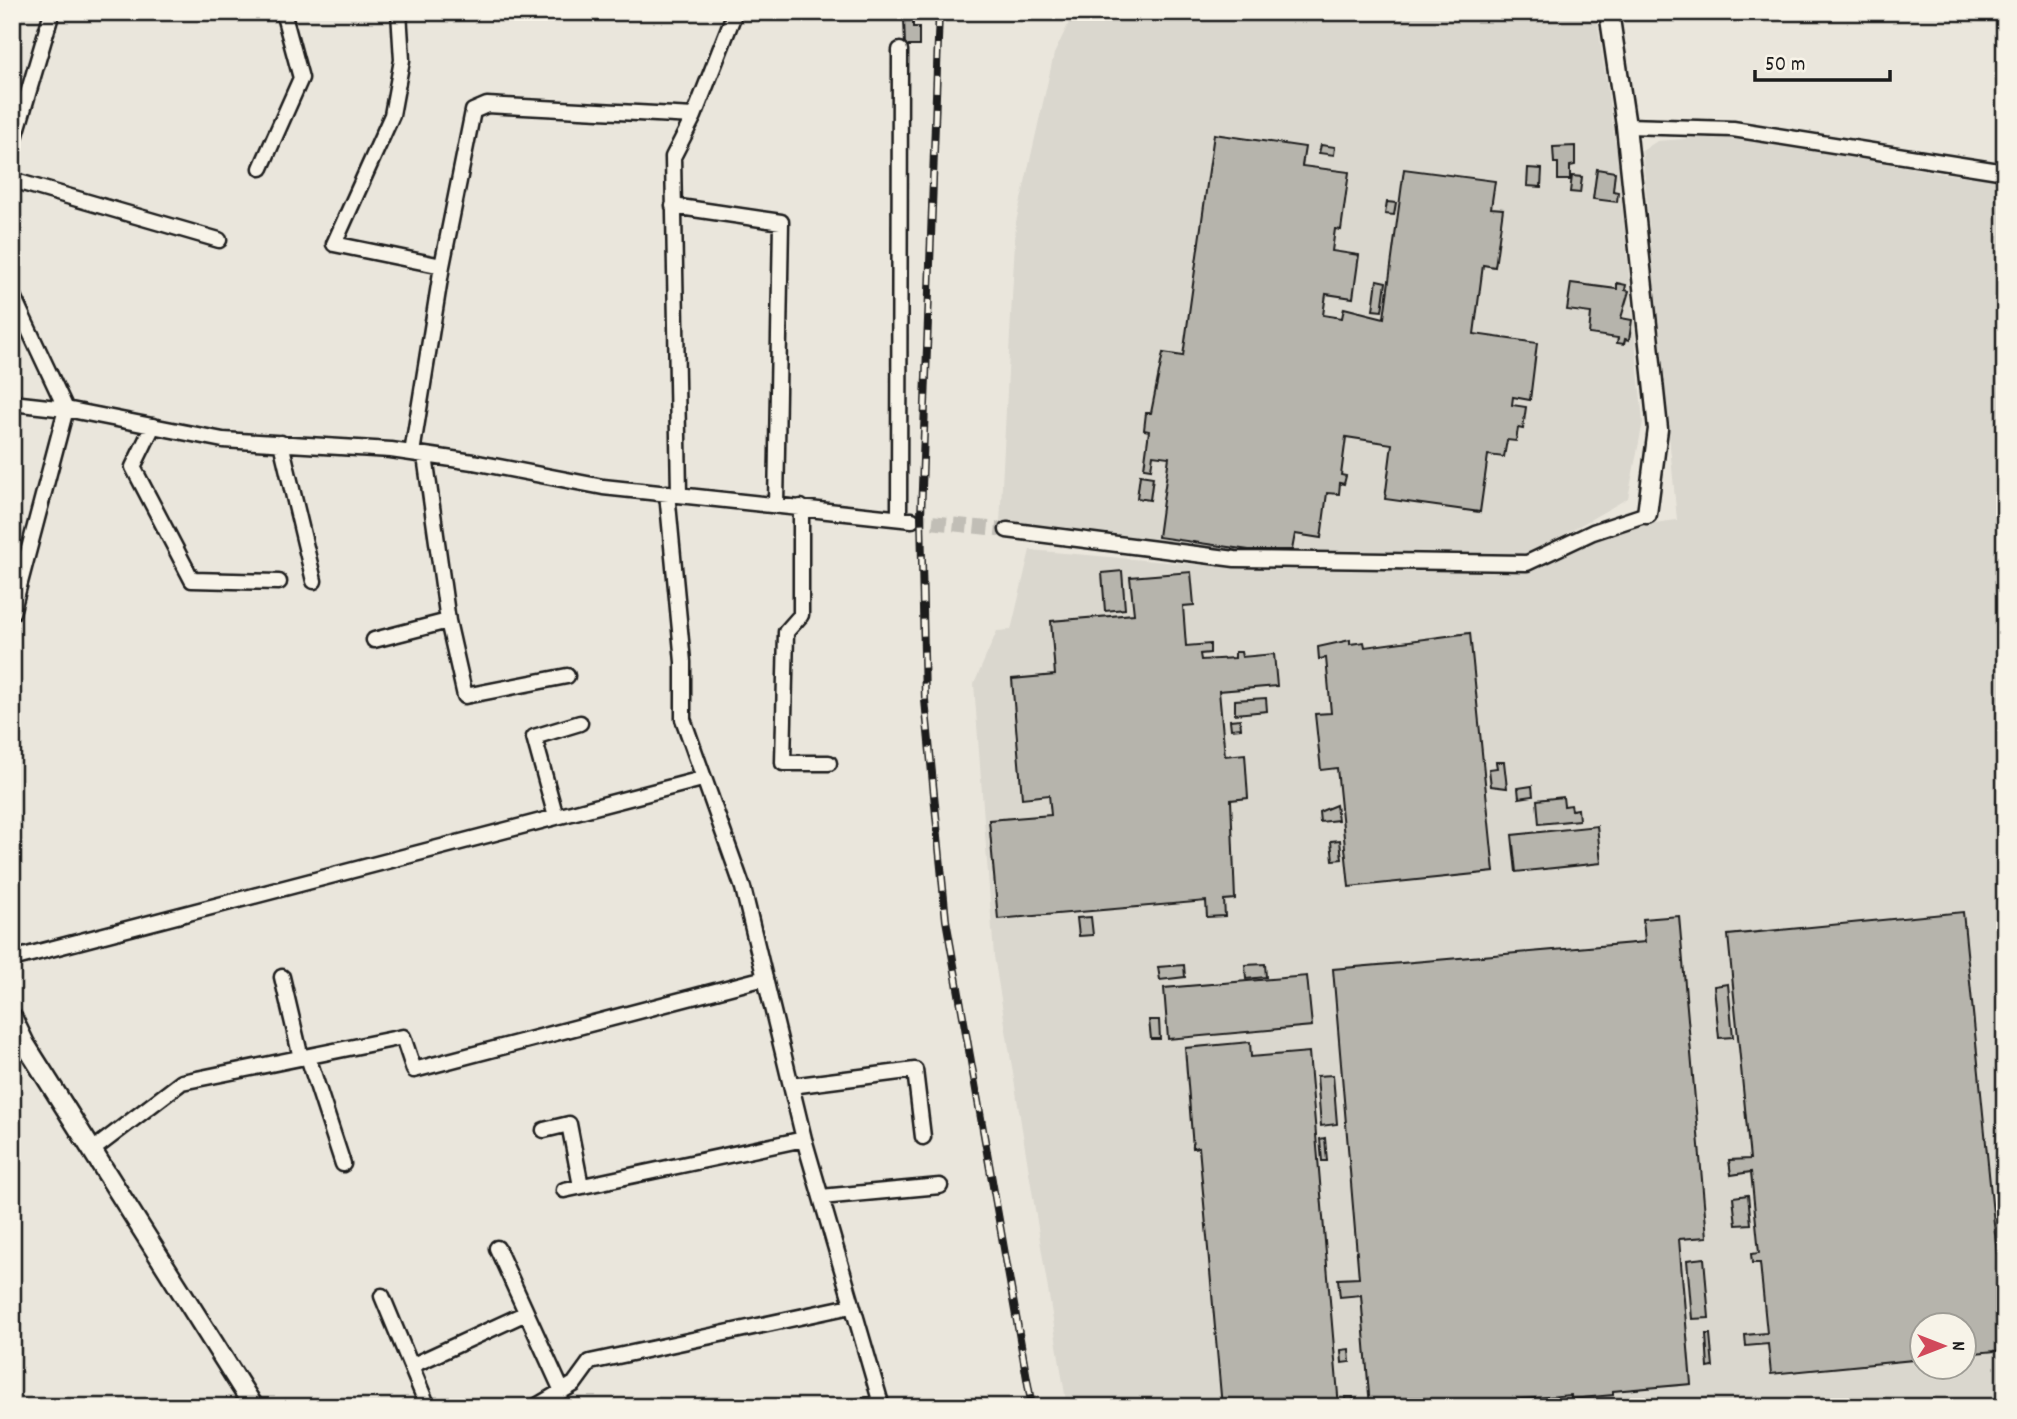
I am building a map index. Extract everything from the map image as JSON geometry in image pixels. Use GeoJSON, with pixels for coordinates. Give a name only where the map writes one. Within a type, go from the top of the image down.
{"type":"FeatureCollection","features":[{"type":"Feature","properties":{"kind":"street"},"geometry":{"type":"LineString","coordinates":[[12,148],[52,12]]}},
{"type":"Feature","properties":{"kind":"street"},"geometry":{"type":"LineString","coordinates":[[261,168],[301,78],[283,12]]}},
{"type":"Feature","properties":{"kind":"street"},"geometry":{"type":"LineString","coordinates":[[399,12],[402,60],[393,115],[334,244],[442,266]]}},
{"type":"Feature","properties":{"kind":"street"},"geometry":{"type":"LineString","coordinates":[[735,12],[694,116],[673,157],[673,493],[683,662],[683,719],[702,779],[743,888],[804,1139],[881,1405],[858,1407]]}},
{"type":"Feature","properties":{"kind":"street"},"geometry":{"type":"LineString","coordinates":[[1007,530],[1235,559],[1527,563],[1593,532],[1647,514],[1658,429],[1626,126],[1609,12]]}},
{"type":"Feature","properties":{"kind":"street"},"geometry":{"type":"LineString","coordinates":[[12,403],[66,409],[223,440],[419,455],[473,462],[603,487],[905,519],[900,50]]}},
{"type":"Feature","properties":{"kind":"street"},"geometry":{"type":"LineString","coordinates":[[567,676],[464,696],[419,455],[442,266],[473,111],[486,105],[694,116]]}},
{"type":"Feature","properties":{"kind":"street"},"geometry":{"type":"LineString","coordinates":[[1626,126],[1733,129],[2005,172]]}},
{"type":"Feature","properties":{"kind":"street"},"geometry":{"type":"LineString","coordinates":[[12,180],[219,240]]}},
{"type":"Feature","properties":{"kind":"street"},"geometry":{"type":"LineString","coordinates":[[673,206],[781,222],[776,505]]}},
{"type":"Feature","properties":{"kind":"street"},"geometry":{"type":"LineString","coordinates":[[12,294],[66,409],[12,614]]}},
{"type":"Feature","properties":{"kind":"street"},"geometry":{"type":"LineString","coordinates":[[153,426],[133,467],[192,580],[279,582]]}},
{"type":"Feature","properties":{"kind":"street"},"geometry":{"type":"LineString","coordinates":[[281,443],[314,581]]}},
{"type":"Feature","properties":{"kind":"street"},"geometry":{"type":"LineString","coordinates":[[801,507],[801,615],[786,632],[783,763],[829,763]]}},
{"type":"Feature","properties":{"kind":"street"},"geometry":{"type":"LineString","coordinates":[[374,640],[448,621]]}},
{"type":"Feature","properties":{"kind":"street"},"geometry":{"type":"LineString","coordinates":[[556,817],[534,737],[580,723]]}},
{"type":"Feature","properties":{"kind":"street"},"geometry":{"type":"LineString","coordinates":[[12,959],[702,779]]}},
{"type":"Feature","properties":{"kind":"street"},"geometry":{"type":"LineString","coordinates":[[282,977],[304,1057],[343,1164]]}},
{"type":"Feature","properties":{"kind":"street"},"geometry":{"type":"LineString","coordinates":[[94,1149],[182,1082],[404,1037],[414,1070],[765,978]]}},
{"type":"Feature","properties":{"kind":"street"},"geometry":{"type":"LineString","coordinates":[[12,1017],[26,1044],[254,1407]]}},
{"type":"Feature","properties":{"kind":"street"},"geometry":{"type":"LineString","coordinates":[[791,1086],[915,1070],[923,1137]]}},
{"type":"Feature","properties":{"kind":"street"},"geometry":{"type":"LineString","coordinates":[[544,1130],[569,1124],[581,1186]]}},
{"type":"Feature","properties":{"kind":"street"},"geometry":{"type":"LineString","coordinates":[[564,1190],[804,1139]]}},
{"type":"Feature","properties":{"kind":"street"},"geometry":{"type":"LineString","coordinates":[[821,1197],[940,1186]]}},
{"type":"Feature","properties":{"kind":"street"},"geometry":{"type":"LineString","coordinates":[[497,1248],[562,1391]]}},
{"type":"Feature","properties":{"kind":"street"},"geometry":{"type":"LineString","coordinates":[[382,1296],[428,1407]]}},
{"type":"Feature","properties":{"kind":"street"},"geometry":{"type":"LineString","coordinates":[[535,1407],[574,1384],[590,1362],[851,1306]]}},
{"type":"Feature","properties":{"kind":"street"},"geometry":{"type":"LineString","coordinates":[[411,1366],[526,1313]]}},
{"type":"Feature","properties":{"kind":"shaded area"},"geometry":{"type":"Polygon","coordinates":[[[1074,12],[1596,12],[1618,159],[1643,422],[1628,498],[1530,554],[1231,554],[1000,523],[1016,222],[1054,54],[1074,12]]]}},
{"type":"Feature","properties":{"kind":"shaded area"},"geometry":{"type":"Polygon","coordinates":[[[1740,135],[1939,173],[2005,180],[2005,1407],[1067,1407],[994,956],[974,684],[997,631],[1011,630],[1030,550],[1235,568],[1526,570],[1622,527],[1677,520],[1642,151],[1657,141],[1740,135]]]}},
{"type":"Feature","properties":{"kind":"building"},"geometry":{"type":"Polygon","coordinates":[[[904,18],[913,18],[913,27],[919,27],[919,46],[905,46],[904,18]]]}},
{"type":"Feature","properties":{"kind":"building"},"geometry":{"type":"Polygon","coordinates":[[[1214,134],[1305,147],[1302,166],[1349,172],[1341,230],[1335,229],[1332,251],[1359,255],[1353,298],[1326,294],[1323,315],[1342,318],[1344,308],[1384,318],[1404,169],[1495,181],[1491,208],[1503,209],[1495,267],[1483,265],[1474,334],[1537,343],[1530,400],[1513,397],[1512,405],[1526,407],[1523,429],[1518,428],[1516,441],[1507,440],[1504,457],[1488,455],[1480,512],[1385,499],[1392,444],[1346,437],[1341,475],[1346,476],[1344,484],[1340,483],[1339,494],[1327,493],[1321,538],[1295,534],[1292,550],[1249,550],[1158,537],[1169,457],[1153,455],[1151,469],[1144,468],[1149,431],[1144,430],[1146,413],[1151,413],[1163,353],[1183,356],[1214,134]]]}},
{"type":"Feature","properties":{"kind":"building"},"geometry":{"type":"Polygon","coordinates":[[[1321,145],[1335,147],[1334,155],[1319,153],[1321,145]]]}},
{"type":"Feature","properties":{"kind":"building"},"geometry":{"type":"Polygon","coordinates":[[[1575,146],[1575,165],[1570,166],[1570,180],[1558,180],[1558,163],[1554,163],[1553,147],[1575,146]]]}},
{"type":"Feature","properties":{"kind":"building"},"geometry":{"type":"Polygon","coordinates":[[[1528,168],[1542,169],[1541,187],[1527,186],[1528,168]]]}},
{"type":"Feature","properties":{"kind":"building"},"geometry":{"type":"Polygon","coordinates":[[[1597,169],[1615,172],[1613,191],[1618,192],[1617,202],[1593,199],[1597,169]]]}},
{"type":"Feature","properties":{"kind":"building"},"geometry":{"type":"Polygon","coordinates":[[[1572,176],[1582,177],[1580,193],[1570,192],[1572,176]]]}},
{"type":"Feature","properties":{"kind":"building"},"geometry":{"type":"Polygon","coordinates":[[[1387,202],[1396,203],[1394,215],[1385,214],[1387,202]]]}},
{"type":"Feature","properties":{"kind":"building"},"geometry":{"type":"Polygon","coordinates":[[[1377,280],[1386,282],[1382,311],[1373,310],[1377,280]]]}},
{"type":"Feature","properties":{"kind":"building"},"geometry":{"type":"Polygon","coordinates":[[[1571,283],[1617,289],[1617,283],[1626,285],[1625,290],[1629,291],[1621,318],[1632,320],[1629,340],[1625,339],[1624,344],[1617,343],[1618,338],[1589,334],[1591,313],[1567,310],[1571,283]]]}},
{"type":"Feature","properties":{"kind":"building"},"geometry":{"type":"Polygon","coordinates":[[[1140,475],[1153,477],[1150,500],[1137,498],[1140,475]]]}},
{"type":"Feature","properties":{"kind":"building"},"geometry":{"type":"Polygon","coordinates":[[[1122,571],[1125,609],[1105,611],[1102,573],[1122,571]]]}},
{"type":"Feature","properties":{"kind":"building"},"geometry":{"type":"Polygon","coordinates":[[[1191,572],[1194,605],[1183,606],[1186,646],[1210,644],[1210,653],[1200,654],[1201,660],[1235,658],[1235,652],[1241,652],[1242,657],[1274,654],[1277,686],[1219,691],[1225,756],[1245,754],[1248,798],[1231,800],[1235,899],[1224,900],[1225,916],[1207,917],[1206,901],[998,919],[989,820],[1051,815],[1049,795],[1022,798],[1012,679],[1055,675],[1051,621],[1134,614],[1130,577],[1191,572]]]}},
{"type":"Feature","properties":{"kind":"building"},"geometry":{"type":"Polygon","coordinates":[[[1470,633],[1494,872],[1349,887],[1337,768],[1321,770],[1315,714],[1331,713],[1326,658],[1319,659],[1318,647],[1350,640],[1350,644],[1364,642],[1365,647],[1470,633]]]}},
{"type":"Feature","properties":{"kind":"building"},"geometry":{"type":"Polygon","coordinates":[[[1266,698],[1267,711],[1235,714],[1235,700],[1266,698]]]}},
{"type":"Feature","properties":{"kind":"building"},"geometry":{"type":"Polygon","coordinates":[[[1240,719],[1241,728],[1231,729],[1230,720],[1240,719]]]}},
{"type":"Feature","properties":{"kind":"building"},"geometry":{"type":"Polygon","coordinates":[[[1496,762],[1504,762],[1507,788],[1491,786],[1489,769],[1497,768],[1496,762]]]}},
{"type":"Feature","properties":{"kind":"building"},"geometry":{"type":"Polygon","coordinates":[[[1532,786],[1533,796],[1519,798],[1518,788],[1532,786]]]}},
{"type":"Feature","properties":{"kind":"building"},"geometry":{"type":"Polygon","coordinates":[[[1563,797],[1564,806],[1571,805],[1572,810],[1578,809],[1579,820],[1539,824],[1537,800],[1563,797]]]}},
{"type":"Feature","properties":{"kind":"building"},"geometry":{"type":"Polygon","coordinates":[[[1336,805],[1338,820],[1320,822],[1319,812],[1336,805]]]}},
{"type":"Feature","properties":{"kind":"building"},"geometry":{"type":"Polygon","coordinates":[[[1597,826],[1601,863],[1516,872],[1512,835],[1597,826]]]}},
{"type":"Feature","properties":{"kind":"building"},"geometry":{"type":"Polygon","coordinates":[[[1340,840],[1342,859],[1333,860],[1331,841],[1340,840]]]}},
{"type":"Feature","properties":{"kind":"building"},"geometry":{"type":"Polygon","coordinates":[[[1963,912],[1997,1254],[2005,1253],[2005,1350],[1979,1353],[1979,1310],[1909,1310],[1909,1360],[1771,1374],[1768,1344],[1746,1346],[1745,1335],[1767,1333],[1760,1263],[1752,1263],[1751,1254],[1759,1253],[1751,1172],[1731,1175],[1729,1160],[1750,1159],[1728,935],[1963,912]]]}},
{"type":"Feature","properties":{"kind":"building"},"geometry":{"type":"Polygon","coordinates":[[[1679,916],[1707,1237],[1679,1239],[1691,1384],[1613,1391],[1613,1395],[1571,1399],[1571,1395],[1459,1404],[1459,1407],[1370,1407],[1361,1295],[1340,1297],[1338,1279],[1359,1278],[1333,969],[1645,942],[1643,919],[1679,916]]]}},
{"type":"Feature","properties":{"kind":"building"},"geometry":{"type":"Polygon","coordinates":[[[1091,917],[1093,935],[1079,936],[1077,918],[1091,917]]]}},
{"type":"Feature","properties":{"kind":"building"},"geometry":{"type":"Polygon","coordinates":[[[1265,964],[1266,977],[1246,979],[1245,965],[1265,964]]]}},
{"type":"Feature","properties":{"kind":"building"},"geometry":{"type":"Polygon","coordinates":[[[1184,965],[1185,977],[1160,980],[1158,967],[1184,965]]]}},
{"type":"Feature","properties":{"kind":"building"},"geometry":{"type":"Polygon","coordinates":[[[1307,976],[1312,1026],[1168,1039],[1164,988],[1307,976]]]}},
{"type":"Feature","properties":{"kind":"building"},"geometry":{"type":"Polygon","coordinates":[[[1728,984],[1733,1037],[1719,1038],[1714,986],[1728,984]]]}},
{"type":"Feature","properties":{"kind":"building"},"geometry":{"type":"Polygon","coordinates":[[[1149,1020],[1159,1020],[1160,1039],[1151,1039],[1149,1020]]]}},
{"type":"Feature","properties":{"kind":"building"},"geometry":{"type":"Polygon","coordinates":[[[1250,1042],[1251,1057],[1309,1052],[1339,1407],[1222,1407],[1199,1147],[1193,1148],[1185,1048],[1250,1042]]]}},
{"type":"Feature","properties":{"kind":"building"},"geometry":{"type":"Polygon","coordinates":[[[1333,1075],[1337,1124],[1321,1126],[1317,1076],[1333,1075]]]}},
{"type":"Feature","properties":{"kind":"building"},"geometry":{"type":"Polygon","coordinates":[[[1325,1138],[1327,1161],[1322,1161],[1320,1139],[1325,1138]]]}},
{"type":"Feature","properties":{"kind":"building"},"geometry":{"type":"Polygon","coordinates":[[[1748,1195],[1751,1224],[1736,1225],[1733,1197],[1748,1195]]]}},
{"type":"Feature","properties":{"kind":"building"},"geometry":{"type":"Polygon","coordinates":[[[1704,1258],[1709,1318],[1692,1319],[1687,1260],[1704,1258]]]}},
{"type":"Feature","properties":{"kind":"building"},"geometry":{"type":"Polygon","coordinates":[[[1706,1334],[1710,1334],[1713,1367],[1708,1368],[1706,1334]]]}},
{"type":"Feature","properties":{"kind":"building"},"geometry":{"type":"Polygon","coordinates":[[[1349,1349],[1350,1362],[1342,1363],[1341,1350],[1349,1349]]]}},
{"type":"Feature","properties":{"kind":"building"},"geometry":{"type":"Polygon","coordinates":[[[1345,1397],[1353,1397],[1354,1407],[1346,1407],[1345,1397]]]}},
{"type":"Feature","properties":{"kind":"tunnel"},"geometry":{"type":"LineString","coordinates":[[912,520],[1007,530]]}},
{"type":"Feature","properties":{"kind":"railway"},"geometry":{"type":"LineString","coordinates":[[939,12],[921,516],[925,700],[946,920],[1032,1407]]}}]}
